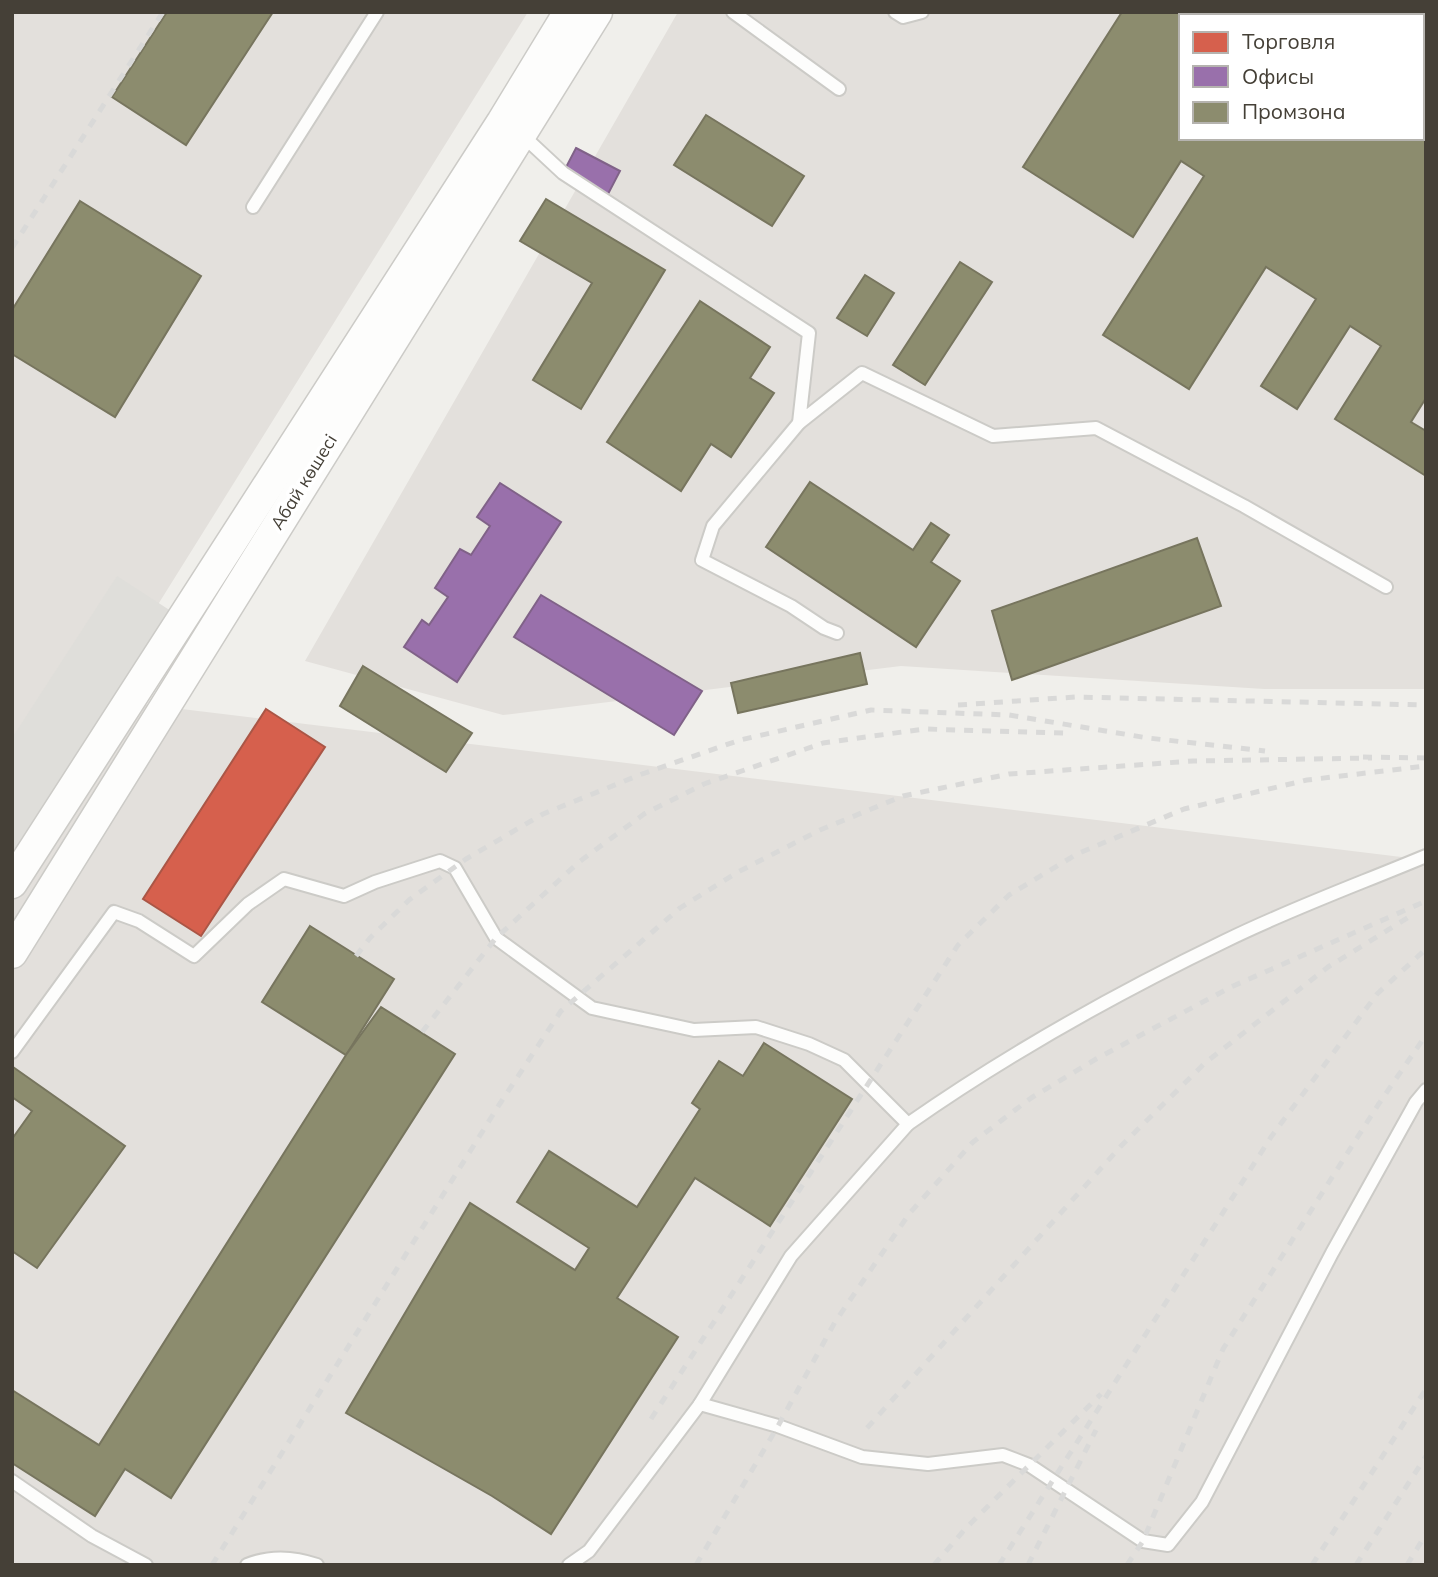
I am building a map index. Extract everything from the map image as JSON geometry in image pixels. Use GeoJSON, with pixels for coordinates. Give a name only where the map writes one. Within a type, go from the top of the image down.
{"type":"FeatureCollection","features":[{"type":"Feature","properties":{"kind":"street","name":"Абай көшесі"},"geometry":{"type":"LineString","coordinates":[[12,953],[511,128],[569,12]]}},
{"type":"Feature","properties":{"kind":"street","name":"Абай көшесі"},"geometry":{"type":"LineString","coordinates":[[12,884],[511,128],[597,12]]}},
{"type":"Feature","properties":{"kind":"lane"},"geometry":{"type":"LineString","coordinates":[[253,207],[377,12]]}},
{"type":"Feature","properties":{"kind":"lane"},"geometry":{"type":"LineString","coordinates":[[733,12],[839,89]]}},
{"type":"Feature","properties":{"kind":"lane"},"geometry":{"type":"LineString","coordinates":[[895,12],[903,17],[922,12]]}},
{"type":"Feature","properties":{"kind":"lane"},"geometry":{"type":"LineString","coordinates":[[511,128],[563,173],[809,333],[799,423]]}},
{"type":"Feature","properties":{"kind":"lane"},"geometry":{"type":"LineString","coordinates":[[837,633],[702,560],[713,526],[799,423],[862,373],[993,436],[1096,428],[1244,506],[1386,587]]}},
{"type":"Feature","properties":{"kind":"lane"},"geometry":{"type":"LineString","coordinates":[[569,1565],[589,1551],[700,1404],[791,1256],[908,1124],[967,1082],[1123,992],[1227,940],[1426,856]]}},
{"type":"Feature","properties":{"kind":"lane"},"geometry":{"type":"LineString","coordinates":[[12,1052],[114,912],[139,921],[194,956],[248,904],[284,879],[344,896],[375,882],[440,861],[455,868],[496,937],[592,1008],[694,1030],[755,1027],[809,1044],[844,1060],[908,1124]]}},
{"type":"Feature","properties":{"kind":"lane"},"geometry":{"type":"LineString","coordinates":[[700,1404],[778,1426],[862,1457],[928,1464],[1003,1455],[1029,1465],[1143,1541],[1168,1545],[1202,1502],[1332,1253],[1416,1102],[1426,1090]]}},
{"type":"Feature","properties":{"kind":"lane"},"geometry":{"type":"LineString","coordinates":[[12,1481],[92,1536],[146,1565]]}},
{"type":"Feature","properties":{"kind":"lane"},"geometry":{"type":"LineString","coordinates":[[247,1565],[265,1558],[307,1561],[317,1565]]}},
{"type":"Feature","properties":{"kind":"shaded area"},"geometry":{"type":"Polygon","coordinates":[[[12,12],[528,12],[99,699],[1426,860],[1426,1565],[12,1565],[12,12]]]}},
{"type":"Feature","properties":{"kind":"shaded area"},"geometry":{"type":"Polygon","coordinates":[[[678,12],[1426,12],[1426,689],[1264,689],[901,666],[503,715],[305,661],[678,12]]]}},
{"type":"Feature","properties":{"kind":"shaded area"},"geometry":{"type":"Polygon","coordinates":[[[117,576],[174,613],[12,865],[12,738],[117,576]]]}},
{"type":"Feature","properties":{"kind":"building: Торговля"},"geometry":{"type":"Polygon","coordinates":[[[266,709],[325,747],[201,936],[143,899],[266,709]]]}},
{"type":"Feature","properties":{"kind":"building: Офисы"},"geometry":{"type":"Polygon","coordinates":[[[576,148],[620,171],[607,196],[563,173],[576,148]]]}},
{"type":"Feature","properties":{"kind":"building: Офисы"},"geometry":{"type":"Polygon","coordinates":[[[500,483],[561,522],[457,682],[404,647],[422,620],[429,625],[448,597],[435,588],[460,549],[471,555],[490,526],[477,517],[500,483]]]}},
{"type":"Feature","properties":{"kind":"building: Офисы"},"geometry":{"type":"Polygon","coordinates":[[[541,595],[702,691],[674,735],[514,637],[541,595]]]}},
{"type":"Feature","properties":{"kind":"building: Промзона"},"geometry":{"type":"Polygon","coordinates":[[[167,12],[273,12],[186,145],[112,97],[167,12]]]}},
{"type":"Feature","properties":{"kind":"building: Промзона"},"geometry":{"type":"Polygon","coordinates":[[[1122,12],[1311,14],[1179,14],[1179,140],[1424,140],[1424,47],[1426,48],[1426,398],[1411,422],[1426,431],[1426,476],[1335,419],[1381,346],[1350,326],[1297,409],[1261,386],[1316,299],[1266,267],[1189,389],[1103,335],[1204,176],[1181,161],[1133,237],[1023,167],[1122,12]]]}},
{"type":"Feature","properties":{"kind":"building: Промзона"},"geometry":{"type":"Polygon","coordinates":[[[706,115],[804,176],[772,226],[674,165],[706,115]]]}},
{"type":"Feature","properties":{"kind":"building: Промзона"},"geometry":{"type":"Polygon","coordinates":[[[546,199],[665,270],[581,409],[533,380],[592,283],[520,241],[546,199]]]}},
{"type":"Feature","properties":{"kind":"building: Промзона"},"geometry":{"type":"Polygon","coordinates":[[[80,201],[201,276],[115,417],[12,354],[12,310],[80,201]]]}},
{"type":"Feature","properties":{"kind":"building: Промзона"},"geometry":{"type":"Polygon","coordinates":[[[960,262],[992,282],[925,385],[893,365],[960,262]]]}},
{"type":"Feature","properties":{"kind":"building: Промзона"},"geometry":{"type":"Polygon","coordinates":[[[865,275],[894,293],[867,336],[837,318],[865,275]]]}},
{"type":"Feature","properties":{"kind":"building: Промзона"},"geometry":{"type":"Polygon","coordinates":[[[700,301],[770,347],[750,378],[774,393],[731,457],[711,444],[681,491],[607,442],[700,301]]]}},
{"type":"Feature","properties":{"kind":"building: Промзона"},"geometry":{"type":"Polygon","coordinates":[[[810,482],[913,550],[931,523],[949,535],[931,562],[960,581],[916,647],[766,547],[810,482]]]}},
{"type":"Feature","properties":{"kind":"building: Промзона"},"geometry":{"type":"Polygon","coordinates":[[[1197,538],[1221,606],[1012,680],[992,611],[1197,538]]]}},
{"type":"Feature","properties":{"kind":"building: Промзона"},"geometry":{"type":"Polygon","coordinates":[[[860,653],[867,684],[738,713],[731,683],[860,653]]]}},
{"type":"Feature","properties":{"kind":"building: Промзона"},"geometry":{"type":"Polygon","coordinates":[[[363,666],[472,733],[446,772],[340,706],[363,666]]]}},
{"type":"Feature","properties":{"kind":"building: Промзона"},"geometry":{"type":"Polygon","coordinates":[[[310,926],[394,979],[346,1055],[262,1002],[310,926]]]}},
{"type":"Feature","properties":{"kind":"building: Промзона"},"geometry":{"type":"Polygon","coordinates":[[[381,1007],[455,1054],[171,1498],[125,1469],[95,1516],[12,1463],[12,1390],[99,1445],[346,1055],[381,1007]]]}},
{"type":"Feature","properties":{"kind":"building: Промзона"},"geometry":{"type":"Polygon","coordinates":[[[764,1043],[852,1099],[770,1226],[695,1178],[617,1298],[678,1337],[551,1534],[492,1496],[346,1413],[470,1203],[575,1270],[589,1248],[517,1202],[549,1151],[637,1207],[700,1109],[692,1103],[719,1061],[743,1076],[764,1043]]]}},
{"type":"Feature","properties":{"kind":"building: Промзона"},"geometry":{"type":"Polygon","coordinates":[[[13,1067],[125,1146],[37,1268],[12,1251],[12,1139],[32,1111],[12,1097],[13,1067]]]}},
{"type":"Feature","properties":{"kind":"railway"},"geometry":{"type":"LineString","coordinates":[[12,248],[163,12]]}},
{"type":"Feature","properties":{"kind":"railway"},"geometry":{"type":"LineString","coordinates":[[958,705],[1075,697],[1426,705]]}},
{"type":"Feature","properties":{"kind":"railway"},"geometry":{"type":"LineString","coordinates":[[356,956],[370,938],[409,900],[466,859],[543,814],[642,774],[740,740],[871,710],[1009,715],[1148,738],[1265,751]]}},
{"type":"Feature","properties":{"kind":"railway"},"geometry":{"type":"LineString","coordinates":[[422,1032],[496,938],[579,862],[644,814],[704,784],[823,743],[924,729],[1064,733]]}},
{"type":"Feature","properties":{"kind":"railway"},"geometry":{"type":"LineString","coordinates":[[1363,757],[1426,758]]}},
{"type":"Feature","properties":{"kind":"railway"},"geometry":{"type":"LineString","coordinates":[[212,1565],[499,1105],[561,1011],[680,908],[738,872],[820,830],[903,796],[1009,774],[1193,761],[1372,758]]}},
{"type":"Feature","properties":{"kind":"railway"},"geometry":{"type":"LineString","coordinates":[[651,1419],[958,945],[1009,895],[1077,854],[1184,809],[1307,780],[1426,766]]}},
{"type":"Feature","properties":{"kind":"railway"},"geometry":{"type":"LineString","coordinates":[[696,1565],[778,1426],[835,1322],[909,1214],[973,1142],[1031,1098],[1096,1059],[1231,987],[1426,901]]}},
{"type":"Feature","properties":{"kind":"railway"},"geometry":{"type":"LineString","coordinates":[[867,1428],[1122,1145],[1205,1063],[1328,967],[1409,917]]}},
{"type":"Feature","properties":{"kind":"railway"},"geometry":{"type":"LineString","coordinates":[[999,1565],[1271,1137],[1377,994],[1426,949]]}},
{"type":"Feature","properties":{"kind":"railway"},"geometry":{"type":"LineString","coordinates":[[1127,1565],[1143,1541],[1223,1349],[1378,1105],[1426,1035]]}},
{"type":"Feature","properties":{"kind":"railway"},"geometry":{"type":"LineString","coordinates":[[1312,1565],[1426,1389]]}},
{"type":"Feature","properties":{"kind":"railway"},"geometry":{"type":"LineString","coordinates":[[934,1565],[966,1528],[1101,1394]]}},
{"type":"Feature","properties":{"kind":"railway"},"geometry":{"type":"LineString","coordinates":[[1028,1565],[1096,1430]]}},
{"type":"Feature","properties":{"kind":"railway"},"geometry":{"type":"LineString","coordinates":[[1356,1565],[1426,1456]]}},
{"type":"Feature","properties":{"kind":"railway"},"geometry":{"type":"LineString","coordinates":[[1407,1565],[1426,1534]]}}]}
